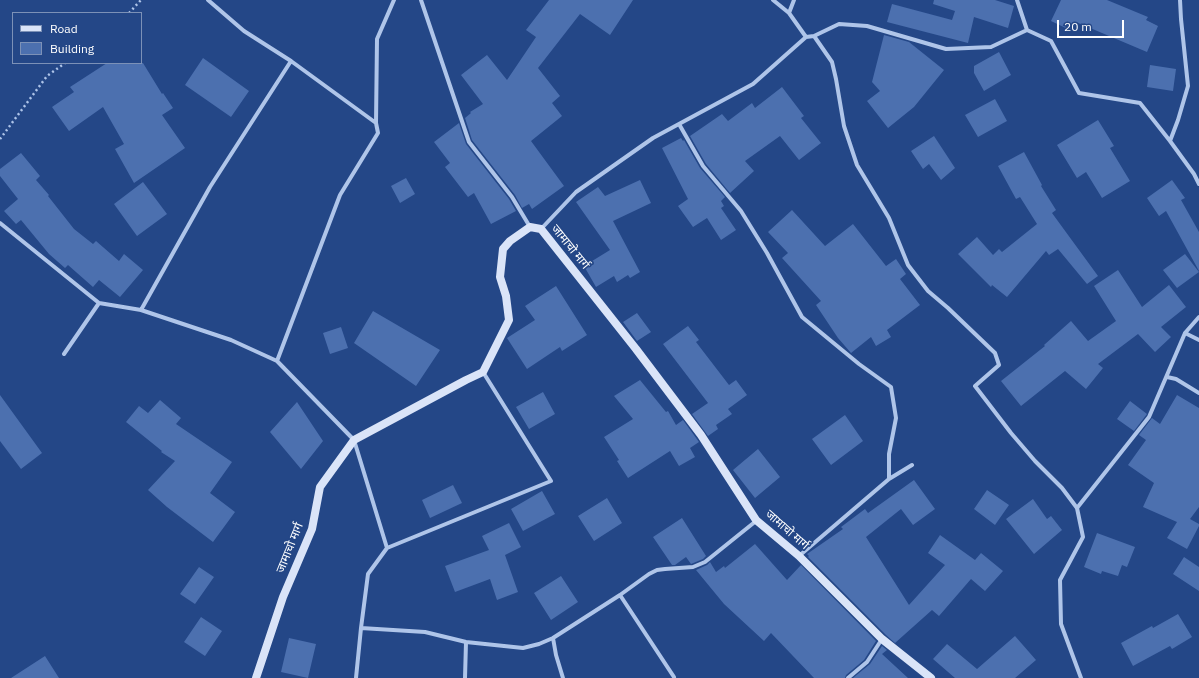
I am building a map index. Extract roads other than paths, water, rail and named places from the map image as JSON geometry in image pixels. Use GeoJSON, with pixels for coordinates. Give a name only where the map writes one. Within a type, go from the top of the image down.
{"type":"FeatureCollection","features":[{"type":"Feature","properties":{"kind":"street"},"geometry":{"type":"LineString","coordinates":[[208,0],[244,31],[291,61],[376,123]]}},
{"type":"Feature","properties":{"kind":"street"},"geometry":{"type":"LineString","coordinates":[[277,361],[340,195],[378,133],[376,123],[377,39],[394,0]]}},
{"type":"Feature","properties":{"kind":"street"},"geometry":{"type":"LineString","coordinates":[[356,678],[368,574],[387,548],[550,481],[483,372],[509,320],[506,296],[500,277],[503,249],[510,241],[530,227],[512,197],[470,142],[421,0]]}},
{"type":"Feature","properties":{"kind":"street"},"geometry":{"type":"LineString","coordinates":[[773,0],[789,13],[806,38]]}},
{"type":"Feature","properties":{"kind":"street"},"geometry":{"type":"LineString","coordinates":[[789,13],[794,0]]}},
{"type":"Feature","properties":{"kind":"street"},"geometry":{"type":"LineString","coordinates":[[1017,0],[1027,30],[1051,41],[1079,93],[1140,103],[1170,141],[1194,174],[1199,184]]}},
{"type":"Feature","properties":{"kind":"street"},"geometry":{"type":"LineString","coordinates":[[1170,141],[1188,86],[1180,0]]}},
{"type":"Feature","properties":{"kind":"street"},"geometry":{"type":"LineString","coordinates":[[541,229],[576,192],[653,138],[753,84],[806,38],[814,36],[839,24],[867,26],[946,48],[991,47],[1027,30]]}},
{"type":"Feature","properties":{"kind":"street"},"geometry":{"type":"LineString","coordinates":[[814,36],[832,62],[844,126],[857,165],[889,218],[908,265],[928,291],[995,353],[999,365],[975,386],[1011,433],[1035,461],[1062,488],[1077,508],[1083,537],[1060,580],[1061,624],[1081,678]]}},
{"type":"Feature","properties":{"kind":"street"},"geometry":{"type":"LineString","coordinates":[[141,310],[210,187],[291,61]]}},
{"type":"Feature","properties":{"kind":"street"},"geometry":{"type":"LineString","coordinates":[[680,124],[704,166],[741,211],[767,253],[802,317],[859,364],[891,387],[896,418],[889,454],[889,480]]}},
{"type":"Feature","properties":{"kind":"street"},"geometry":{"type":"LineString","coordinates":[[0,223],[99,303],[141,310],[231,340],[277,361],[354,440],[387,548]]}},
{"type":"Feature","properties":{"kind":"street","name":"जामाचो मार्ग"},"geometry":{"type":"LineString","coordinates":[[530,227],[541,229],[636,349],[701,435],[756,520],[799,556],[882,639],[931,678]]}},
{"type":"Feature","properties":{"kind":"street"},"geometry":{"type":"LineString","coordinates":[[64,354],[99,303]]}},
{"type":"Feature","properties":{"kind":"street"},"geometry":{"type":"LineString","coordinates":[[1077,508],[1149,417],[1185,333],[1199,317]]}},
{"type":"Feature","properties":{"kind":"street"},"geometry":{"type":"LineString","coordinates":[[1185,333],[1199,340]]}},
{"type":"Feature","properties":{"kind":"street","name":"जामाचो मार्ग"},"geometry":{"type":"LineString","coordinates":[[256,678],[283,597],[312,529],[320,487],[354,440],[459,383],[483,372]]}},
{"type":"Feature","properties":{"kind":"street"},"geometry":{"type":"LineString","coordinates":[[1167,376],[1176,379],[1199,393]]}},
{"type":"Feature","properties":{"kind":"street"},"geometry":{"type":"LineString","coordinates":[[799,556],[889,480],[912,465]]}},
{"type":"Feature","properties":{"kind":"street"},"geometry":{"type":"LineString","coordinates":[[361,628],[425,632],[466,642],[523,648],[539,644],[554,638],[657,570],[693,567],[705,562],[756,520]]}},
{"type":"Feature","properties":{"kind":"street"},"geometry":{"type":"LineString","coordinates":[[620,594],[674,677]]}},
{"type":"Feature","properties":{"kind":"street"},"geometry":{"type":"LineString","coordinates":[[554,638],[556,655],[563,678]]}},
{"type":"Feature","properties":{"kind":"street"},"geometry":{"type":"LineString","coordinates":[[848,678],[867,662],[882,639]]}},
{"type":"Feature","properties":{"kind":"street"},"geometry":{"type":"LineString","coordinates":[[465,678],[466,642]]}}]}
